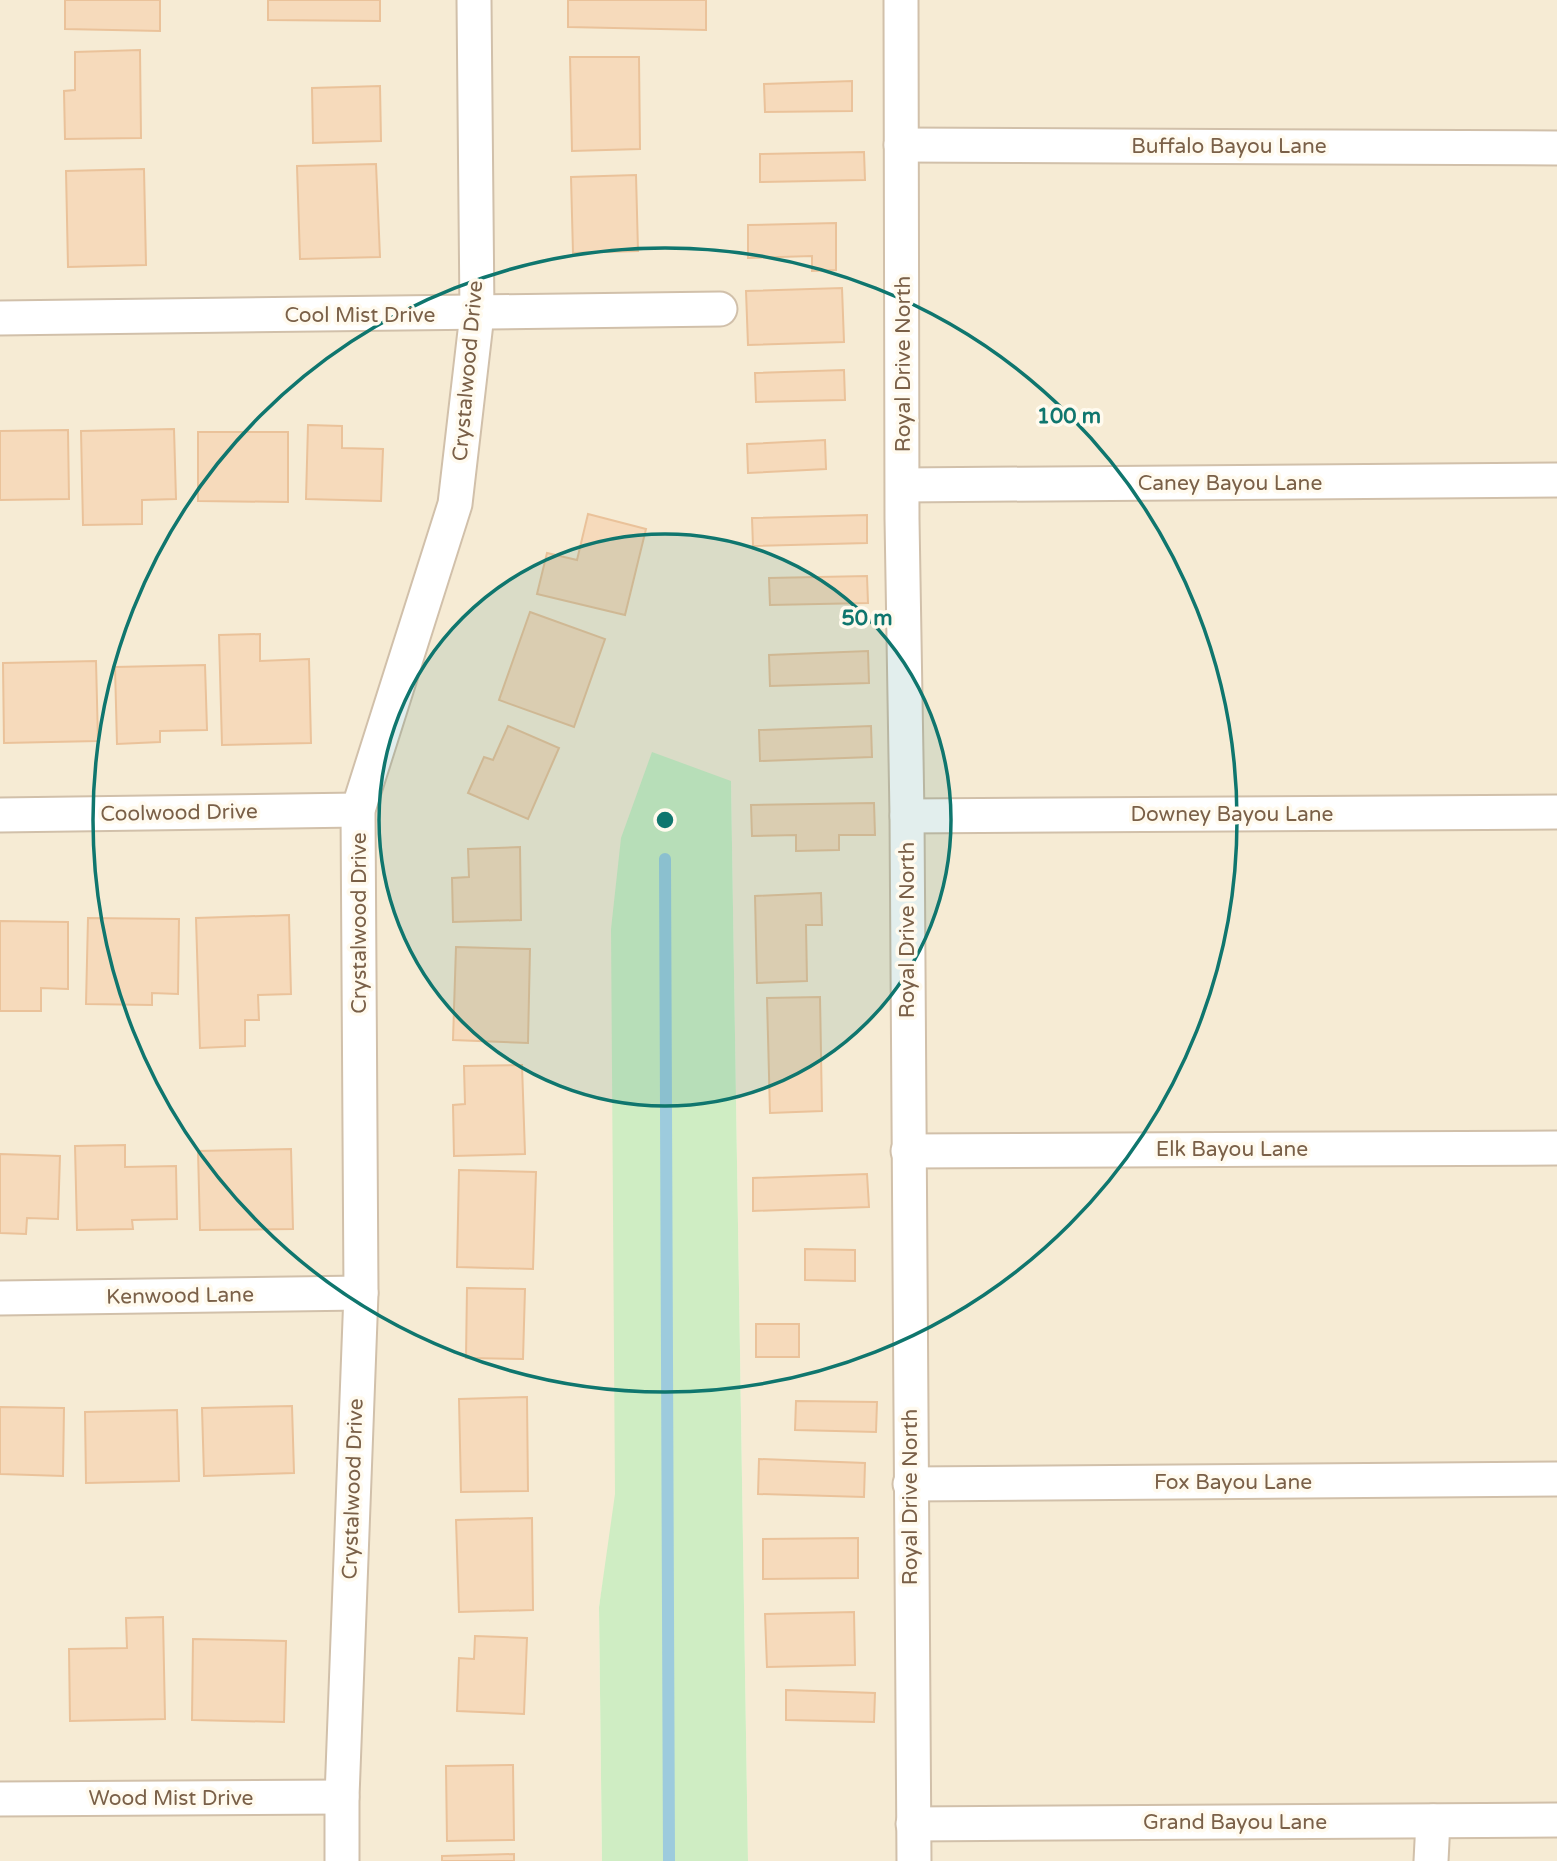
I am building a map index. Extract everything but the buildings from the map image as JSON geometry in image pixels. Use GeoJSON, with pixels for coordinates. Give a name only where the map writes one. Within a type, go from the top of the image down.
{"type":"FeatureCollection","features":[{"type":"Feature","properties":{"kind":"street","name":"Crystalwood Drive"},"geometry":{"type":"LineString","coordinates":[[342,1861],[360,1293],[358,810],[455,504],[477,314],[474,0]]}},
{"type":"Feature","properties":{"kind":"street","name":"Royal Drive North"},"geometry":{"type":"LineString","coordinates":[[901,0],[914,1861]]}},
{"type":"Feature","properties":{"kind":"street","name":"Buffalo Bayou Lane"},"geometry":{"type":"LineString","coordinates":[[901,145],[1557,148]]}},
{"type":"Feature","properties":{"kind":"street","name":"Cool Mist Drive"},"geometry":{"type":"LineString","coordinates":[[0,318],[720,309]]}},
{"type":"Feature","properties":{"kind":"street","name":"Caney Bayou Lane"},"geometry":{"type":"LineString","coordinates":[[904,485],[1557,480]]}},
{"type":"Feature","properties":{"kind":"street","name":"Coolwood Drive"},"geometry":{"type":"LineString","coordinates":[[0,815],[358,810]]}},
{"type":"Feature","properties":{"kind":"street","name":"Downey Bayou Lane"},"geometry":{"type":"LineString","coordinates":[[907,816],[1557,812]]}},
{"type":"Feature","properties":{"kind":"street","name":"Elk Bayou Lane"},"geometry":{"type":"LineString","coordinates":[[908,1151],[1557,1148]]}},
{"type":"Feature","properties":{"kind":"street","name":"Kenwood Lane"},"geometry":{"type":"LineString","coordinates":[[0,1298],[360,1293]]}},
{"type":"Feature","properties":{"kind":"street","name":"Fox Bayou Lane"},"geometry":{"type":"LineString","coordinates":[[910,1484],[1557,1479]]}},
{"type":"Feature","properties":{"kind":"street","name":"Wood Mist Drive"},"geometry":{"type":"LineString","coordinates":[[0,1799],[342,1797]]}},
{"type":"Feature","properties":{"kind":"street","name":"Grand Bayou Lane"},"geometry":{"type":"LineString","coordinates":[[913,1824],[1557,1820]]}},
{"type":"Feature","properties":{"kind":"street"},"geometry":{"type":"LineString","coordinates":[[1431,1861],[1433,1821]]}},
{"type":"Feature","properties":{"kind":"shaded area"},"geometry":{"type":"Polygon","coordinates":[[[0,0],[1557,0],[1557,1861],[748,1861],[731,781],[599,1607],[602,1861],[0,1861],[0,0]]]}},
{"type":"Feature","properties":{"kind":"green space"},"geometry":{"type":"Polygon","coordinates":[[[652,752],[731,781],[748,1861],[602,1861],[599,1607],[615,1494],[611,929],[621,838],[652,752]]]}},
{"type":"Feature","properties":{"kind":"waterway"},"geometry":{"type":"LineString","coordinates":[[665,859],[669,1861]]}}]}
